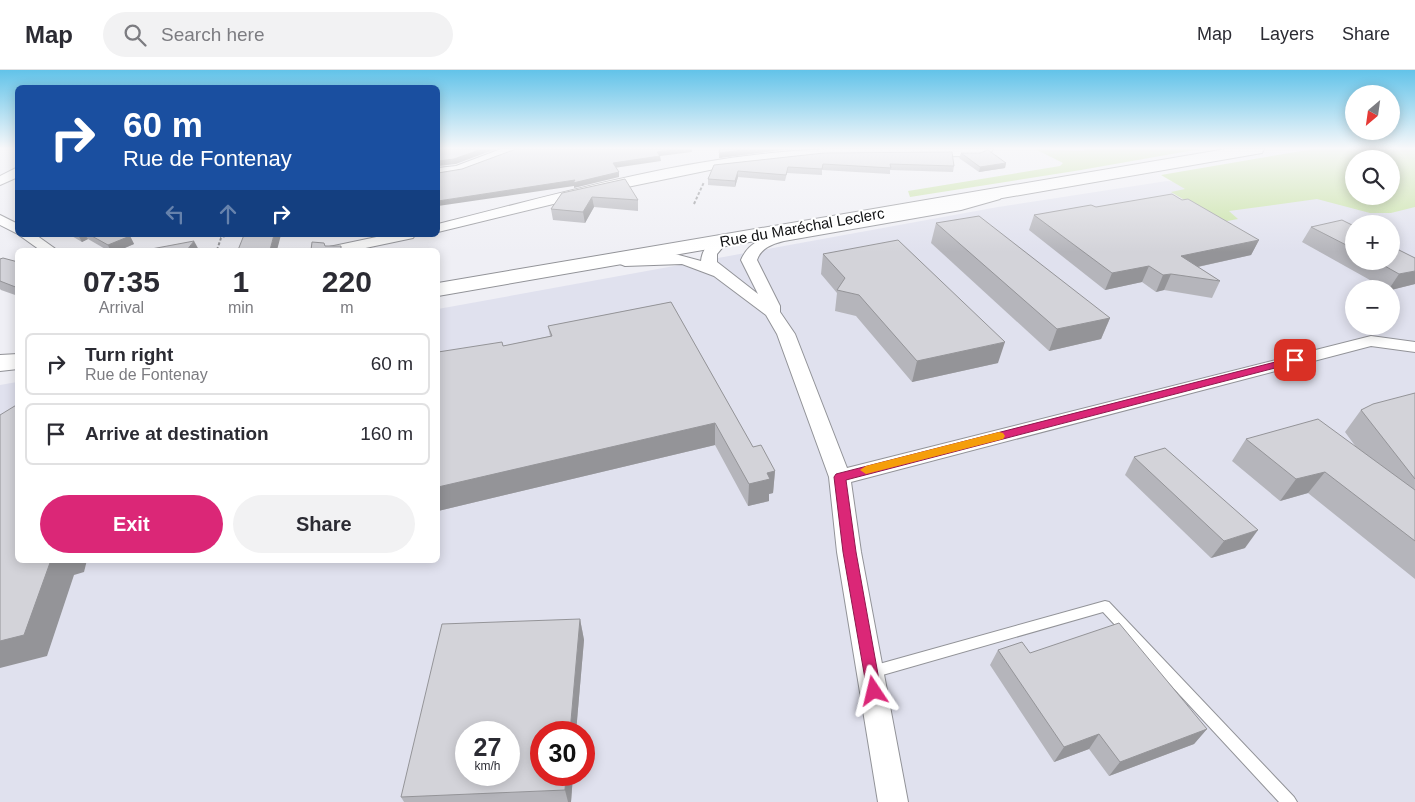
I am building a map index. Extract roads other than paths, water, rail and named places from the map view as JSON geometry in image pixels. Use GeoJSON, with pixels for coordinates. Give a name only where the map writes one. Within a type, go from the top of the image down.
{"type":"FeatureCollection","features":[{"type":"Feature","properties":{"kind":"main road","name":"Rue du Maréchal Leclerc"},"geometry":{"type":"LineString","coordinates":[[440,290],[1054,183]]}},
{"type":"Feature","properties":{"kind":"main road"},"geometry":{"type":"LineString","coordinates":[[0,364],[15,361]]}},
{"type":"Feature","properties":{"kind":"street"},"geometry":{"type":"LineString","coordinates":[[440,228],[629,183]]}},
{"type":"Feature","properties":{"kind":"street"},"geometry":{"type":"LineString","coordinates":[[772,312],[772,306],[749,260],[754,249],[760,245],[784,237],[961,206],[1020,189]]}},
{"type":"Feature","properties":{"kind":"street"},"geometry":{"type":"LineString","coordinates":[[0,218],[15,228]]}},
{"type":"Feature","properties":{"kind":"street"},"geometry":{"type":"LineString","coordinates":[[29,237],[47,248]]}},
{"type":"Feature","properties":{"kind":"street"},"geometry":{"type":"LineString","coordinates":[[344,248],[398,237]]}},
{"type":"Feature","properties":{"kind":"street"},"geometry":{"type":"LineString","coordinates":[[720,242],[712,249],[708,257],[710,264],[772,312],[786,334],[840,477],[849,552],[893,802]]}},
{"type":"Feature","properties":{"kind":"street"},"geometry":{"type":"LineString","coordinates":[[610,261],[675,258],[719,272]]}},
{"type":"Feature","properties":{"kind":"street"},"geometry":{"type":"LineString","coordinates":[[840,477],[1371,341],[1415,347]]}},
{"type":"Feature","properties":{"kind":"lane"},"geometry":{"type":"LineString","coordinates":[[870,672],[1104,606],[1290,802]]}}]}
